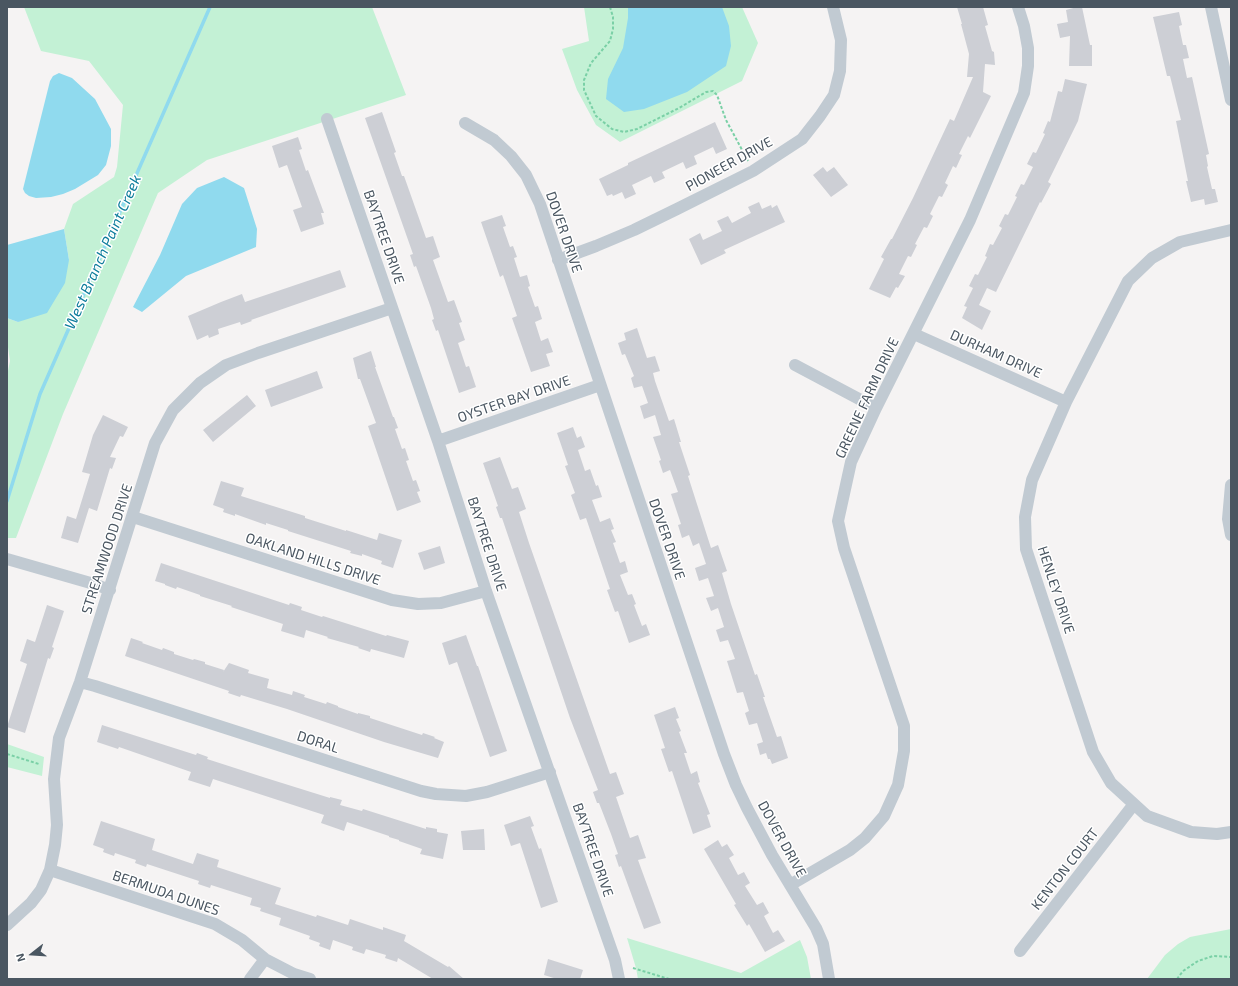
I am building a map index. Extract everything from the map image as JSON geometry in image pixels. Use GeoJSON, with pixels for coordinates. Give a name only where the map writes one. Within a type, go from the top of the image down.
{"type":"FeatureCollection","features":[{"type":"Feature","properties":{"kind":"street","name":"PIONEER DRIVE"},"geometry":{"type":"LineString","coordinates":[[558,260],[634,230],[753,171],[802,139],[834,96],[840,71],[841,40],[833,7]]}},
{"type":"Feature","properties":{"kind":"street","name":"GREENE FARM DRIVE"},"geometry":{"type":"LineString","coordinates":[[790,885],[850,850],[865,838],[884,816],[898,785],[904,751],[904,726],[844,548],[838,521],[851,462],[876,408],[970,220],[1024,93],[1028,66],[1028,48],[1024,26],[1018,7]]}},
{"type":"Feature","properties":{"kind":"street"},"geometry":{"type":"LineString","coordinates":[[1211,7],[1231,97]]}},
{"type":"Feature","properties":{"kind":"street","name":"BAYTREE DRIVE"},"geometry":{"type":"LineString","coordinates":[[327,119],[438,441],[486,591],[615,960],[619,979]]}},
{"type":"Feature","properties":{"kind":"street","name":"DOVER DRIVE"},"geometry":{"type":"LineString","coordinates":[[465,123],[494,140],[511,156],[526,175],[540,204],[724,754],[736,785],[772,855],[818,933],[823,944],[829,979]]}},
{"type":"Feature","properties":{"kind":"street","name":"HENLEY DRIVE"},"geometry":{"type":"LineString","coordinates":[[1231,230],[1180,242],[1152,258],[1128,281],[1066,402],[1032,480],[1025,517],[1026,549],[1093,752],[1111,783],[1147,816],[1191,832],[1217,834],[1231,832]]}},
{"type":"Feature","properties":{"kind":"street","name":"STREAMWOOD DRIVE"},"geometry":{"type":"LineString","coordinates":[[7,924],[31,903],[41,890],[50,870],[57,825],[54,779],[60,738],[110,590],[156,443],[173,410],[200,383],[226,365],[392,308]]}},
{"type":"Feature","properties":{"kind":"street","name":"DURHAM DRIVE"},"geometry":{"type":"LineString","coordinates":[[914,334],[1066,402]]}},
{"type":"Feature","properties":{"kind":"street"},"geometry":{"type":"LineString","coordinates":[[795,365],[876,408]]}},
{"type":"Feature","properties":{"kind":"street","name":"OYSTER BAY DRIVE"},"geometry":{"type":"LineString","coordinates":[[438,441],[600,385]]}},
{"type":"Feature","properties":{"kind":"street"},"geometry":{"type":"LineString","coordinates":[[1231,485],[1228,519],[1231,535]]}},
{"type":"Feature","properties":{"kind":"street","name":"OAKLAND HILLS DRIVE"},"geometry":{"type":"LineString","coordinates":[[133,517],[392,600],[418,604],[441,603],[486,591]]}},
{"type":"Feature","properties":{"kind":"street"},"geometry":{"type":"LineString","coordinates":[[7,559],[110,590]]}},
{"type":"Feature","properties":{"kind":"street","name":"DORAL"},"geometry":{"type":"LineString","coordinates":[[80,682],[421,791],[436,794],[466,796],[487,792],[550,772]]}},
{"type":"Feature","properties":{"kind":"street","name":"KENTON COURT"},"geometry":{"type":"LineString","coordinates":[[1020,951],[1134,804]]}},
{"type":"Feature","properties":{"kind":"street","name":"BERMUDA DUNES"},"geometry":{"type":"LineString","coordinates":[[50,870],[215,924],[242,940],[265,959],[294,974],[310,979]]}},
{"type":"Feature","properties":{"kind":"street"},"geometry":{"type":"LineString","coordinates":[[250,979],[265,959]]}},
{"type":"Feature","properties":{"kind":"path"},"geometry":{"type":"LineString","coordinates":[[610,7],[613,17],[613,30],[610,41],[591,63],[584,80],[584,90],[596,116],[612,129],[624,132],[637,128],[679,108],[706,92],[713,91],[717,95],[726,120],[753,171]]}},
{"type":"Feature","properties":{"kind":"path"},"geometry":{"type":"LineString","coordinates":[[7,754],[39,764]]}},
{"type":"Feature","properties":{"kind":"path"},"geometry":{"type":"LineString","coordinates":[[1177,979],[1183,971],[1198,961],[1213,956],[1231,957]]}},
{"type":"Feature","properties":{"kind":"path"},"geometry":{"type":"LineString","coordinates":[[633,968],[669,979]]}},
{"type":"Feature","properties":{"kind":"green space"},"geometry":{"type":"Polygon","coordinates":[[[24,7],[372,7],[406,95],[207,160],[158,193],[63,414],[16,538],[7,538],[7,376],[10,361],[7,340],[7,318],[18,322],[69,260],[64,229],[73,204],[114,177],[117,167],[123,105],[89,61],[41,51],[24,7]]]}},
{"type":"Feature","properties":{"kind":"green space"},"geometry":{"type":"Polygon","coordinates":[[[584,7],[742,7],[758,43],[742,81],[620,142],[596,125],[577,90],[562,49],[589,41],[584,7]]]}},
{"type":"Feature","properties":{"kind":"green space"},"geometry":{"type":"Polygon","coordinates":[[[7,744],[44,757],[42,776],[7,767],[7,744]]]}},
{"type":"Feature","properties":{"kind":"green space"},"geometry":{"type":"Polygon","coordinates":[[[1231,929],[1231,979],[1147,979],[1165,955],[1178,944],[1190,937],[1231,929]]]}},
{"type":"Feature","properties":{"kind":"green space"},"geometry":{"type":"Polygon","coordinates":[[[627,938],[741,973],[800,940],[807,957],[811,979],[638,979],[627,938]]]}},
{"type":"Feature","properties":{"kind":"water"},"geometry":{"type":"Polygon","coordinates":[[[628,7],[722,7],[729,26],[731,46],[726,66],[687,92],[644,109],[624,112],[606,99],[608,79],[623,48],[628,18],[628,7]]]}},
{"type":"Feature","properties":{"kind":"water"},"geometry":{"type":"Polygon","coordinates":[[[59,73],[72,78],[95,99],[111,129],[111,146],[106,165],[98,175],[75,189],[63,194],[51,197],[36,198],[29,196],[23,189],[50,81],[53,76],[59,73]]]}},
{"type":"Feature","properties":{"kind":"water"},"geometry":{"type":"Polygon","coordinates":[[[224,177],[244,188],[257,229],[256,247],[186,276],[142,312],[133,307],[160,255],[182,204],[197,188],[224,177]]]}},
{"type":"Feature","properties":{"kind":"water"},"geometry":{"type":"Polygon","coordinates":[[[64,229],[69,260],[65,283],[47,313],[18,322],[7,318],[7,245],[64,229]]]}},
{"type":"Feature","properties":{"kind":"building"},"geometry":{"type":"Polygon","coordinates":[[[957,7],[983,7],[988,25],[985,26],[992,51],[994,52],[995,65],[985,64],[983,92],[991,96],[970,138],[968,136],[959,154],[962,155],[956,168],[953,166],[945,183],[948,185],[942,197],[939,196],[930,214],[933,216],[927,228],[924,227],[915,244],[917,245],[911,257],[908,256],[899,274],[905,276],[898,288],[896,287],[890,298],[869,289],[884,259],[881,257],[913,198],[950,119],[954,121],[973,77],[967,77],[969,54],[957,7]]]}},
{"type":"Feature","properties":{"kind":"building"},"geometry":{"type":"Polygon","coordinates":[[[1082,7],[1090,45],[1092,45],[1092,66],[1069,66],[1070,36],[1060,38],[1057,24],[1068,22],[1066,10],[1082,7]]]}},
{"type":"Feature","properties":{"kind":"building"},"geometry":{"type":"Polygon","coordinates":[[[1179,12],[1182,25],[1179,26],[1183,45],[1186,45],[1189,58],[1183,59],[1187,78],[1192,77],[1209,154],[1206,155],[1207,167],[1212,189],[1215,189],[1218,202],[1205,205],[1204,199],[1191,202],[1176,121],[1181,120],[1170,76],[1167,76],[1153,17],[1179,12]]]}},
{"type":"Feature","properties":{"kind":"building"},"geometry":{"type":"Polygon","coordinates":[[[1065,79],[1087,84],[1078,121],[1048,182],[1051,184],[1041,203],[1040,202],[996,292],[987,288],[979,305],[991,311],[982,330],[962,318],[967,307],[964,306],[973,288],[969,286],[975,274],[978,275],[987,257],[985,256],[990,244],[993,245],[1002,228],[999,226],[1005,214],[1008,215],[1017,197],[1015,196],[1021,184],[1024,185],[1033,167],[1027,164],[1033,152],[1036,153],[1045,134],[1043,133],[1048,121],[1050,122],[1058,91],[1062,92],[1065,79]]]}},
{"type":"Feature","properties":{"kind":"building"},"geometry":{"type":"Polygon","coordinates":[[[382,112],[396,152],[394,153],[402,176],[404,176],[426,238],[433,236],[440,257],[433,260],[448,302],[454,300],[462,322],[459,323],[465,340],[458,343],[466,367],[469,366],[476,387],[459,393],[438,330],[436,331],[432,320],[434,319],[431,308],[416,266],[414,267],[410,255],[413,254],[365,118],[382,112]]]}},
{"type":"Feature","properties":{"kind":"building"},"geometry":{"type":"Polygon","coordinates":[[[715,122],[727,149],[716,154],[713,147],[694,156],[697,164],[686,169],[683,162],[662,172],[665,178],[654,183],[651,176],[632,185],[636,194],[625,199],[622,192],[613,196],[612,194],[607,196],[599,179],[628,165],[628,163],[715,122]]]}},
{"type":"Feature","properties":{"kind":"building"},"geometry":{"type":"Polygon","coordinates":[[[298,137],[302,149],[299,150],[306,171],[308,170],[324,213],[321,213],[324,224],[301,232],[293,210],[302,207],[287,165],[279,168],[272,146],[298,137]]]}},
{"type":"Feature","properties":{"kind":"building"},"geometry":{"type":"Polygon","coordinates":[[[823,167],[827,172],[834,167],[848,185],[831,197],[813,175],[823,167]]]}},
{"type":"Feature","properties":{"kind":"building"},"geometry":{"type":"Polygon","coordinates":[[[759,202],[762,209],[771,205],[772,208],[777,205],[785,222],[724,250],[726,253],[701,265],[689,239],[700,233],[703,240],[722,231],[717,221],[728,216],[732,223],[751,213],[748,207],[759,202]]]}},
{"type":"Feature","properties":{"kind":"building"},"geometry":{"type":"Polygon","coordinates":[[[502,215],[506,226],[503,227],[510,247],[513,246],[517,257],[514,258],[520,277],[527,275],[530,286],[528,287],[535,307],[538,306],[542,319],[535,322],[541,341],[548,338],[553,352],[546,354],[550,366],[531,372],[512,318],[517,316],[503,275],[500,277],[481,222],[502,215]]]}},
{"type":"Feature","properties":{"kind":"building"},"geometry":{"type":"Polygon","coordinates":[[[340,270],[346,287],[251,320],[252,321],[241,325],[240,322],[218,329],[219,334],[209,338],[208,335],[197,340],[188,316],[242,294],[245,302],[340,270]]]}},
{"type":"Feature","properties":{"kind":"building"},"geometry":{"type":"Polygon","coordinates":[[[637,328],[647,358],[655,356],[660,371],[653,373],[655,381],[669,421],[674,419],[681,442],[679,442],[690,475],[688,476],[711,548],[718,545],[727,571],[722,573],[731,604],[755,675],[757,674],[765,697],[763,697],[777,737],[781,736],[788,758],[772,764],[766,753],[760,755],[757,744],[763,742],[757,723],[749,725],[745,713],[749,711],[743,692],[737,693],[727,661],[735,659],[728,640],[720,642],[716,630],[724,627],[718,608],[711,611],[706,598],[714,596],[708,578],[699,581],[695,568],[706,564],[699,543],[693,546],[689,535],[682,538],[678,525],[681,524],[671,494],[678,492],[670,470],[663,473],[659,461],[661,460],[653,437],[661,435],[655,415],[644,419],[640,406],[648,403],[642,386],[634,388],[631,378],[634,376],[625,354],[622,355],[618,343],[626,340],[624,333],[637,328]]]}},
{"type":"Feature","properties":{"kind":"building"},"geometry":{"type":"Polygon","coordinates":[[[371,351],[375,367],[398,428],[395,429],[402,449],[405,448],[409,460],[406,461],[413,481],[416,480],[420,491],[417,492],[421,502],[397,511],[368,426],[376,423],[360,379],[358,379],[353,358],[371,351]]]}},
{"type":"Feature","properties":{"kind":"building"},"geometry":{"type":"Polygon","coordinates":[[[317,371],[323,388],[271,407],[265,390],[317,371]]]}},
{"type":"Feature","properties":{"kind":"building"},"geometry":{"type":"Polygon","coordinates":[[[247,395],[256,406],[213,442],[203,430],[247,395]]]}},
{"type":"Feature","properties":{"kind":"building"},"geometry":{"type":"Polygon","coordinates":[[[103,415],[128,427],[123,437],[120,436],[110,457],[116,458],[112,469],[110,468],[97,511],[89,508],[78,543],[61,538],[67,516],[76,519],[90,474],[82,472],[93,435],[103,415]]]}},
{"type":"Feature","properties":{"kind":"building"},"geometry":{"type":"Polygon","coordinates":[[[573,427],[577,438],[581,436],[585,447],[578,450],[585,471],[590,469],[602,497],[592,500],[600,522],[610,518],[614,529],[611,530],[616,542],[613,543],[620,563],[625,561],[628,572],[620,575],[628,595],[632,594],[636,604],[634,605],[642,626],[646,624],[650,635],[629,643],[618,611],[615,612],[607,590],[610,589],[586,518],[580,520],[571,495],[575,493],[565,466],[568,465],[557,433],[573,427]]]}},
{"type":"Feature","properties":{"kind":"building"},"geometry":{"type":"Polygon","coordinates":[[[500,457],[512,489],[518,487],[526,509],[519,512],[529,543],[610,774],[616,772],[624,794],[616,797],[630,838],[638,835],[646,858],[638,860],[661,923],[644,929],[621,866],[619,867],[615,855],[618,854],[599,803],[597,803],[593,792],[598,790],[570,718],[502,518],[500,518],[496,507],[498,506],[483,463],[500,457]]]}},
{"type":"Feature","properties":{"kind":"building"},"geometry":{"type":"Polygon","coordinates":[[[221,481],[244,488],[241,496],[305,516],[305,518],[377,540],[379,533],[402,540],[393,568],[381,564],[382,561],[362,554],[362,556],[350,553],[351,551],[288,530],[266,523],[266,525],[235,514],[235,516],[223,512],[224,509],[213,505],[221,481]]]}},
{"type":"Feature","properties":{"kind":"building"},"geometry":{"type":"Polygon","coordinates":[[[440,546],[445,563],[424,570],[418,553],[440,546]]]}},
{"type":"Feature","properties":{"kind":"building"},"geometry":{"type":"Polygon","coordinates":[[[161,563],[289,605],[290,603],[302,607],[301,610],[322,617],[323,616],[386,636],[409,641],[404,658],[371,649],[370,652],[306,630],[304,638],[281,631],[283,624],[177,587],[176,589],[155,581],[161,563]]]}},
{"type":"Feature","properties":{"kind":"building"},"geometry":{"type":"Polygon","coordinates":[[[47,605],[64,611],[52,647],[54,648],[50,659],[48,658],[25,733],[7,727],[27,664],[20,661],[27,639],[35,642],[47,605]]]}},
{"type":"Feature","properties":{"kind":"building"},"geometry":{"type":"Polygon","coordinates":[[[466,635],[507,751],[490,757],[457,662],[449,665],[442,643],[466,635]]]}},
{"type":"Feature","properties":{"kind":"building"},"geometry":{"type":"Polygon","coordinates":[[[131,638],[162,650],[163,648],[174,652],[174,654],[205,662],[205,664],[224,670],[223,672],[229,663],[249,670],[248,673],[269,679],[267,688],[292,695],[293,691],[305,695],[304,697],[326,704],[327,702],[422,735],[423,733],[435,737],[434,738],[444,742],[438,758],[384,742],[287,709],[241,695],[240,697],[228,693],[229,691],[125,656],[131,638]]]}},
{"type":"Feature","properties":{"kind":"building"},"geometry":{"type":"Polygon","coordinates":[[[675,707],[679,718],[676,719],[681,731],[679,732],[687,753],[684,753],[691,774],[697,771],[700,782],[698,783],[710,814],[707,815],[711,827],[693,834],[672,771],[669,772],[661,749],[665,748],[654,715],[675,707]]]}},
{"type":"Feature","properties":{"kind":"building"},"geometry":{"type":"Polygon","coordinates":[[[102,725],[196,755],[197,753],[208,757],[207,759],[330,798],[342,800],[340,805],[362,811],[363,809],[426,829],[426,827],[437,829],[437,832],[448,834],[443,859],[420,854],[422,849],[347,822],[344,831],[321,823],[324,815],[213,779],[210,787],[188,780],[191,772],[119,747],[118,749],[97,742],[102,725]]]}},
{"type":"Feature","properties":{"kind":"building"},"geometry":{"type":"Polygon","coordinates":[[[530,816],[534,826],[531,827],[539,849],[541,848],[558,902],[541,908],[520,843],[511,846],[504,825],[530,816]]]}},
{"type":"Feature","properties":{"kind":"building"},"geometry":{"type":"Polygon","coordinates":[[[101,821],[155,839],[152,850],[193,864],[197,853],[219,860],[217,867],[281,888],[275,904],[348,925],[350,919],[383,930],[383,927],[406,935],[404,941],[448,967],[449,966],[464,979],[433,979],[398,958],[397,962],[385,958],[386,955],[366,949],[364,954],[352,950],[353,947],[333,940],[330,950],[319,946],[320,943],[309,939],[310,936],[279,925],[281,918],[260,911],[261,908],[250,905],[252,898],[211,885],[210,888],[198,884],[199,881],[147,864],[146,867],[135,863],[136,860],[115,853],[114,856],[103,852],[104,849],[93,845],[101,821]]]}},
{"type":"Feature","properties":{"kind":"building"},"geometry":{"type":"Polygon","coordinates":[[[484,829],[485,850],[463,850],[461,831],[484,829]]]}},
{"type":"Feature","properties":{"kind":"building"},"geometry":{"type":"Polygon","coordinates":[[[718,840],[722,847],[727,844],[734,855],[729,858],[738,875],[744,872],[750,883],[745,886],[757,905],[763,902],[769,913],[764,916],[773,933],[778,930],[785,941],[765,952],[749,924],[747,926],[734,905],[736,904],[704,849],[718,840]]]}},
{"type":"Feature","properties":{"kind":"building"},"geometry":{"type":"Polygon","coordinates":[[[548,959],[583,970],[580,979],[557,979],[544,975],[548,959]]]}},
{"type":"Feature","properties":{"kind":"waterway","name":"West Branch Paint Creek"},"geometry":{"type":"LineString","coordinates":[[7,501],[40,394],[210,7]]}}]}
